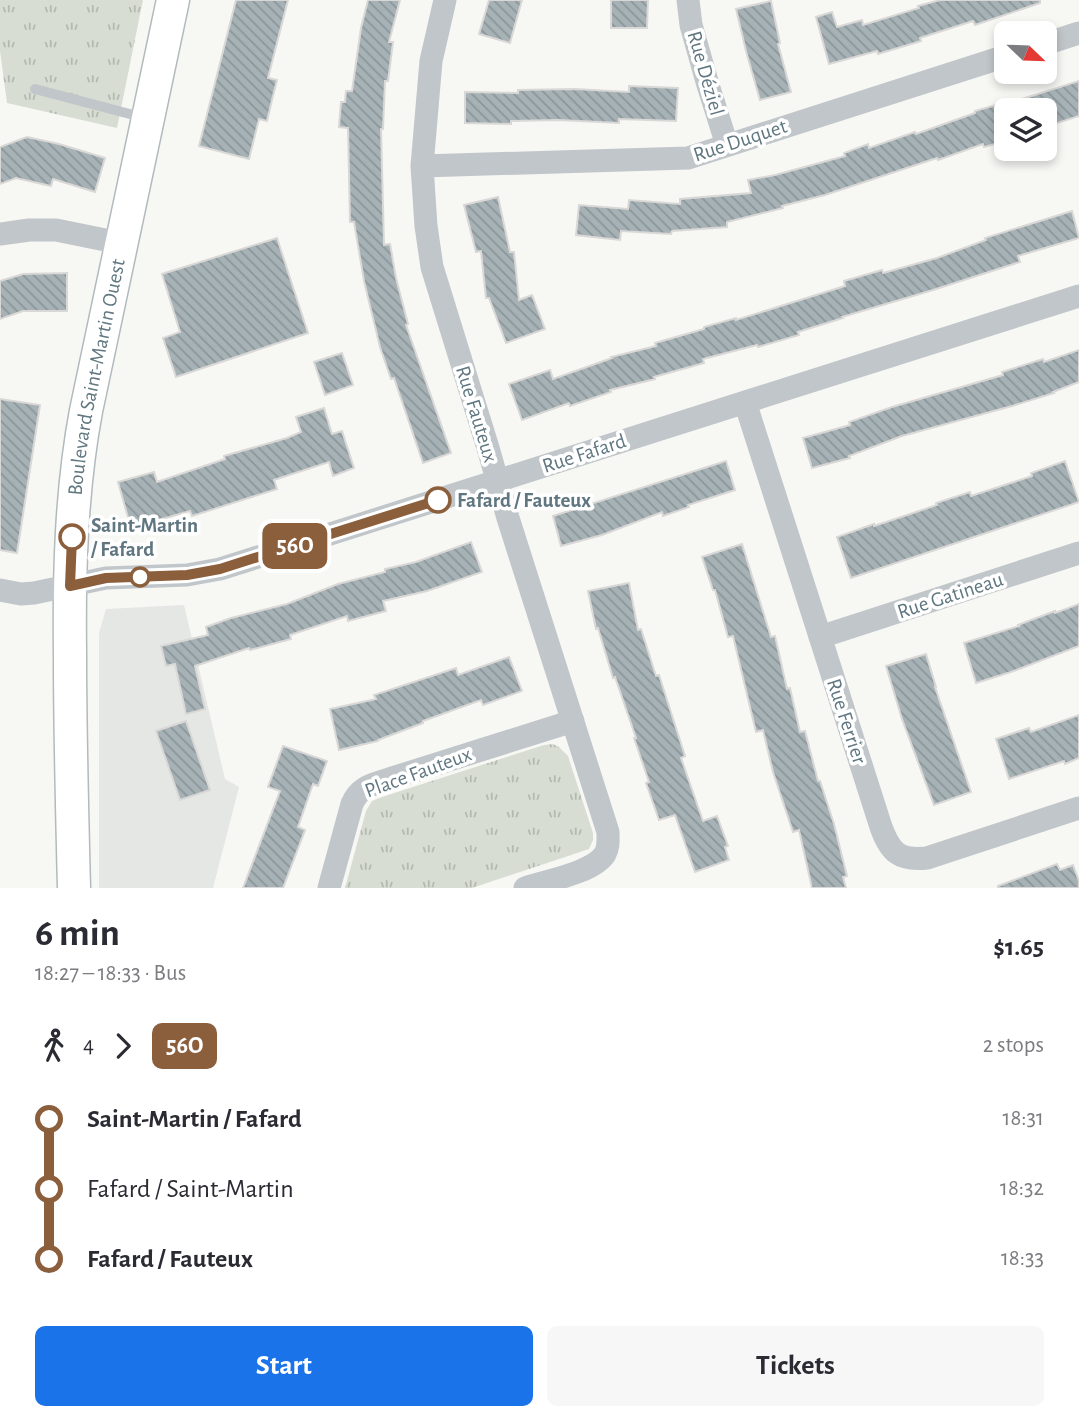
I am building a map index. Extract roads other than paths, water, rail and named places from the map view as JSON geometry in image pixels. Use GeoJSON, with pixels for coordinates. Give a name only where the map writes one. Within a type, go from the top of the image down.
{"type":"FeatureCollection","features":[{"type":"Feature","properties":{"kind":"main road","name":"Boulevard Saint-Martin Ouest"},"geometry":{"type":"LineString","coordinates":[[74,888],[69,730],[70,586],[80,441],[173,0]]}},
{"type":"Feature","properties":{"kind":"street","name":"Rue Fauteux"},"geometry":{"type":"LineString","coordinates":[[445,0],[431,61],[422,166],[432,267],[608,832],[608,847],[599,861],[524,888]]}},
{"type":"Feature","properties":{"kind":"street","name":"Rue Déziel"},"geometry":{"type":"LineString","coordinates":[[688,0],[691,25],[727,145]]}},
{"type":"Feature","properties":{"kind":"street"},"geometry":{"type":"LineString","coordinates":[[1057,40],[1079,33]]}},
{"type":"Feature","properties":{"kind":"street","name":"Rue Duquet"},"geometry":{"type":"LineString","coordinates":[[422,166],[688,158],[994,60]]}},
{"type":"Feature","properties":{"kind":"street"},"geometry":{"type":"LineString","coordinates":[[0,234],[56,230],[120,243]]}},
{"type":"Feature","properties":{"kind":"street","name":"Rue Fafard"},"geometry":{"type":"LineString","coordinates":[[0,590],[21,594],[34,593],[106,578],[178,576],[220,569],[1079,296]]}},
{"type":"Feature","properties":{"kind":"street","name":"Rue Ferrier"},"geometry":{"type":"LineString","coordinates":[[745,402],[889,845],[898,855],[912,859],[927,858],[1079,808]]}},
{"type":"Feature","properties":{"kind":"street","name":"Rue Gatineau"},"geometry":{"type":"LineString","coordinates":[[820,637],[1079,553]]}},
{"type":"Feature","properties":{"kind":"street","name":"Place Fauteux"},"geometry":{"type":"LineString","coordinates":[[329,888],[349,813],[358,792],[389,779],[573,721]]}},
{"type":"Feature","properties":{"kind":"lane"},"geometry":{"type":"LineString","coordinates":[[35,89],[148,119]]}},
{"type":"Feature","properties":{"kind":"place","name":"Fafard / Fauteux"},"geometry":{"type":"Point","coordinates":[438,500]}},
{"type":"Feature","properties":{"kind":"place","name":"Saint-Martin / Fafard"},"geometry":{"type":"Point","coordinates":[72,537]}}]}
